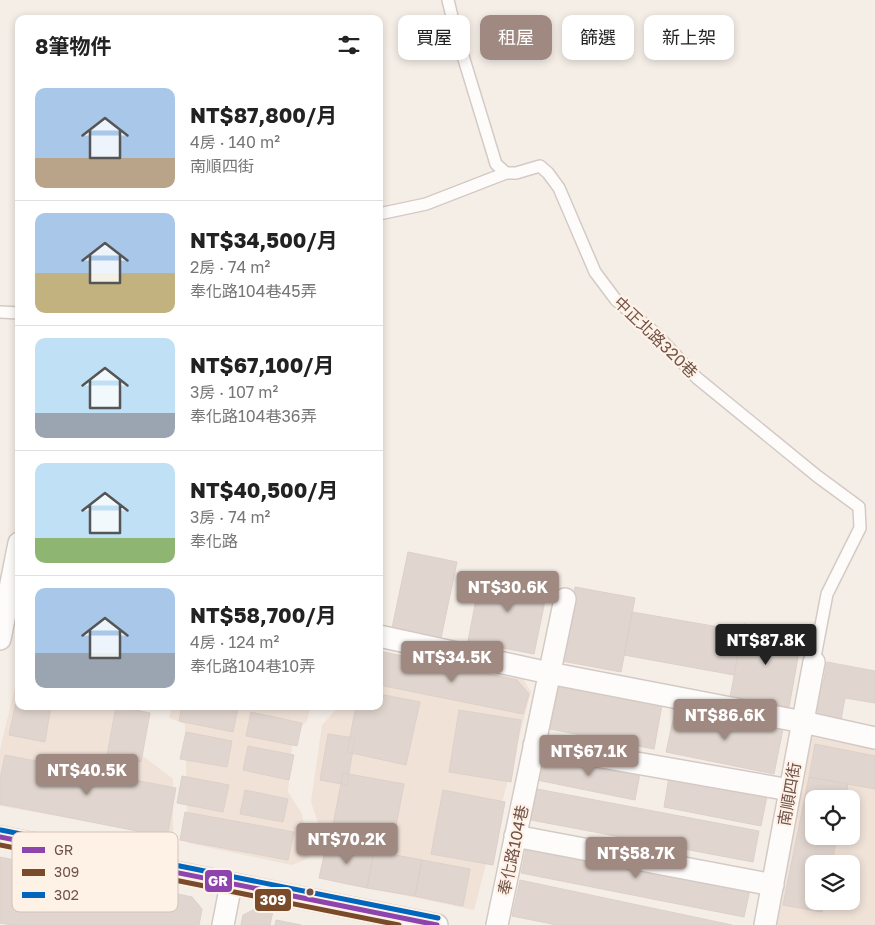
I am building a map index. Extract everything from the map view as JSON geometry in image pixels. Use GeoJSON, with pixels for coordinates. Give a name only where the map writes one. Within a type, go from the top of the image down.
{"type":"FeatureCollection","features":[{"type":"Feature","properties":{"kind":"street"},"geometry":{"type":"LineString","coordinates":[[0,639],[15,567]]}},
{"type":"Feature","properties":{"kind":"street","name":"奉化路104巷"},"geometry":{"type":"LineString","coordinates":[[497,925],[565,599]]}},
{"type":"Feature","properties":{"kind":"street"},"geometry":{"type":"LineString","coordinates":[[383,637],[549,673],[803,722],[875,738]]}},
{"type":"Feature","properties":{"kind":"street","name":"南順四街"},"geometry":{"type":"LineString","coordinates":[[765,925],[814,662]]}},
{"type":"Feature","properties":{"kind":"street"},"geometry":{"type":"LineString","coordinates":[[534,746],[790,790]]}},
{"type":"Feature","properties":{"kind":"street"},"geometry":{"type":"LineString","coordinates":[[516,836],[773,885]]}},
{"type":"Feature","properties":{"kind":"street"},"geometry":{"type":"LineString","coordinates":[[178,873],[437,925]]}},
{"type":"Feature","properties":{"kind":"street"},"geometry":{"type":"LineString","coordinates":[[223,925],[231,884]]}},
{"type":"Feature","properties":{"kind":"lane"},"geometry":{"type":"LineString","coordinates":[[383,213],[426,204],[506,173],[496,164],[456,33],[448,0]]}},
{"type":"Feature","properties":{"kind":"lane","name":"中正北路320巷"},"geometry":{"type":"LineString","coordinates":[[506,173],[516,173],[540,166],[548,173],[559,188],[594,272],[616,300],[655,334],[697,378],[817,476],[859,507],[860,528],[828,594],[814,662]]}},
{"type":"Feature","properties":{"kind":"lane"},"geometry":{"type":"LineString","coordinates":[[0,312],[15,313]]}},
{"type":"Feature","properties":{"kind":"shaded area"},"geometry":{"type":"Polygon","coordinates":[[[383,653],[523,679],[531,692],[474,910],[326,879],[326,846],[311,802],[322,725],[335,710],[383,710],[383,653]]]}},
{"type":"Feature","properties":{"kind":"shaded area"},"geometry":{"type":"Polygon","coordinates":[[[15,687],[15,710],[140,710],[139,753],[173,779],[173,832],[150,832],[0,806],[0,750],[15,687]]]}},
{"type":"Feature","properties":{"kind":"shaded area"},"geometry":{"type":"Polygon","coordinates":[[[171,710],[310,710],[307,721],[293,734],[288,792],[302,814],[309,858],[292,865],[188,843],[185,724],[169,718],[171,710]]]}},
{"type":"Feature","properties":{"kind":"shaded area"},"geometry":{"type":"Polygon","coordinates":[[[812,737],[875,749],[875,925],[774,925],[812,737]]]}},
{"type":"Feature","properties":{"kind":"building"},"geometry":{"type":"Polygon","coordinates":[[[408,552],[457,562],[441,638],[392,628],[408,552]]]}},
{"type":"Feature","properties":{"kind":"building"},"geometry":{"type":"Polygon","coordinates":[[[481,573],[548,586],[534,654],[468,641],[481,573]]]}},
{"type":"Feature","properties":{"kind":"building"},"geometry":{"type":"Polygon","coordinates":[[[575,587],[635,598],[621,672],[562,661],[575,587]]]}},
{"type":"Feature","properties":{"kind":"building"},"geometry":{"type":"Polygon","coordinates":[[[632,612],[742,631],[734,675],[624,655],[632,612]]]}},
{"type":"Feature","properties":{"kind":"building"},"geometry":{"type":"Polygon","coordinates":[[[744,624],[802,635],[789,707],[730,697],[744,624]]]}},
{"type":"Feature","properties":{"kind":"building"},"geometry":{"type":"Polygon","coordinates":[[[383,652],[517,680],[529,694],[523,714],[383,686],[383,652]]]}},
{"type":"Feature","properties":{"kind":"building"},"geometry":{"type":"Polygon","coordinates":[[[827,662],[875,671],[875,703],[845,698],[841,720],[809,714],[816,682],[823,684],[827,662]]]}},
{"type":"Feature","properties":{"kind":"building"},"geometry":{"type":"Polygon","coordinates":[[[559,686],[662,705],[654,749],[550,729],[559,686]]]}},
{"type":"Feature","properties":{"kind":"building"},"geometry":{"type":"Polygon","coordinates":[[[383,695],[420,702],[406,765],[347,752],[355,710],[383,710],[383,695]]]}},
{"type":"Feature","properties":{"kind":"building"},"geometry":{"type":"Polygon","coordinates":[[[15,706],[15,710],[50,710],[45,742],[9,735],[15,706]]]}},
{"type":"Feature","properties":{"kind":"building"},"geometry":{"type":"Polygon","coordinates":[[[676,707],[783,729],[774,774],[666,752],[676,707]]]}},
{"type":"Feature","properties":{"kind":"building"},"geometry":{"type":"Polygon","coordinates":[[[115,710],[135,710],[150,713],[141,762],[107,756],[115,710]]]}},
{"type":"Feature","properties":{"kind":"building"},"geometry":{"type":"Polygon","coordinates":[[[181,710],[238,710],[233,732],[179,721],[181,710]]]}},
{"type":"Feature","properties":{"kind":"building"},"geometry":{"type":"Polygon","coordinates":[[[459,710],[521,720],[511,782],[449,772],[459,710]]]}},
{"type":"Feature","properties":{"kind":"building"},"geometry":{"type":"Polygon","coordinates":[[[251,712],[302,723],[297,746],[246,736],[251,712]]]}},
{"type":"Feature","properties":{"kind":"building"},"geometry":{"type":"Polygon","coordinates":[[[186,732],[232,741],[227,767],[180,759],[186,732]]]}},
{"type":"Feature","properties":{"kind":"building"},"geometry":{"type":"Polygon","coordinates":[[[328,734],[355,738],[347,785],[320,780],[328,734]]]}},
{"type":"Feature","properties":{"kind":"building"},"geometry":{"type":"Polygon","coordinates":[[[815,744],[875,756],[875,789],[809,777],[815,744]]]}},
{"type":"Feature","properties":{"kind":"building"},"geometry":{"type":"Polygon","coordinates":[[[248,746],[294,755],[289,780],[243,770],[248,746]]]}},
{"type":"Feature","properties":{"kind":"building"},"geometry":{"type":"Polygon","coordinates":[[[543,753],[640,773],[635,800],[537,780],[543,753]]]}},
{"type":"Feature","properties":{"kind":"building"},"geometry":{"type":"Polygon","coordinates":[[[5,755],[176,788],[168,832],[142,832],[0,804],[0,779],[5,755]]]}},
{"type":"Feature","properties":{"kind":"building"},"geometry":{"type":"Polygon","coordinates":[[[343,773],[404,784],[392,847],[331,836],[343,773]]]}},
{"type":"Feature","properties":{"kind":"building"},"geometry":{"type":"Polygon","coordinates":[[[182,776],[229,785],[223,812],[177,803],[182,776]]]}},
{"type":"Feature","properties":{"kind":"building"},"geometry":{"type":"Polygon","coordinates":[[[669,777],[767,796],[761,826],[664,807],[669,777]]]}},
{"type":"Feature","properties":{"kind":"building"},"geometry":{"type":"Polygon","coordinates":[[[809,777],[848,784],[847,790],[806,790],[809,777]]]}},
{"type":"Feature","properties":{"kind":"building"},"geometry":{"type":"Polygon","coordinates":[[[537,789],[759,831],[753,862],[531,820],[537,789]]]}},
{"type":"Feature","properties":{"kind":"building"},"geometry":{"type":"Polygon","coordinates":[[[245,790],[288,799],[283,822],[240,814],[245,790]]]}},
{"type":"Feature","properties":{"kind":"building"},"geometry":{"type":"Polygon","coordinates":[[[443,790],[505,802],[493,865],[431,854],[443,790]]]}},
{"type":"Feature","properties":{"kind":"building"},"geometry":{"type":"Polygon","coordinates":[[[805,797],[805,845],[835,845],[834,855],[805,855],[805,909],[783,905],[805,797]]]}},
{"type":"Feature","properties":{"kind":"building"},"geometry":{"type":"Polygon","coordinates":[[[185,812],[294,832],[288,860],[180,840],[185,812]]]}},
{"type":"Feature","properties":{"kind":"building"},"geometry":{"type":"Polygon","coordinates":[[[528,841],[751,885],[744,917],[521,873],[528,841]]]}},
{"type":"Feature","properties":{"kind":"building"},"geometry":{"type":"Polygon","coordinates":[[[327,842],[374,851],[367,888],[319,878],[327,842]]]}},
{"type":"Feature","properties":{"kind":"building"},"geometry":{"type":"Polygon","coordinates":[[[374,851],[422,860],[415,896],[367,888],[374,851]]]}},
{"type":"Feature","properties":{"kind":"building"},"geometry":{"type":"Polygon","coordinates":[[[0,857],[12,860],[12,912],[178,912],[178,894],[192,897],[202,909],[199,925],[12,925],[0,923],[0,857]]]}},
{"type":"Feature","properties":{"kind":"building"},"geometry":{"type":"Polygon","coordinates":[[[422,860],[470,869],[463,906],[415,896],[422,860]]]}},
{"type":"Feature","properties":{"kind":"building"},"geometry":{"type":"Polygon","coordinates":[[[520,880],[732,925],[557,925],[512,916],[520,880]]]}},
{"type":"Feature","properties":{"kind":"building"},"geometry":{"type":"Polygon","coordinates":[[[257,908],[273,911],[270,925],[241,925],[243,915],[257,908]]]}},
{"type":"Feature","properties":{"kind":"building"},"geometry":{"type":"Polygon","coordinates":[[[276,920],[301,925],[275,925],[276,920]]]}},
{"type":"Feature","properties":{"kind":"transit line","name":"302"},"geometry":{"type":"LineString","coordinates":[[1,830],[12,832]]}},
{"type":"Feature","properties":{"kind":"transit line","name":"GR"},"geometry":{"type":"LineString","coordinates":[[0,837],[12,839]]}},
{"type":"Feature","properties":{"kind":"transit line","name":"309"},"geometry":{"type":"LineString","coordinates":[[0,845],[12,847]]}},
{"type":"Feature","properties":{"kind":"transit line","name":"302"},"geometry":{"type":"LineString","coordinates":[[178,866],[438,918]]}},
{"type":"Feature","properties":{"kind":"transit line","name":"GR"},"geometry":{"type":"LineString","coordinates":[[178,873],[437,925]]}},
{"type":"Feature","properties":{"kind":"transit line","name":"309"},"geometry":{"type":"LineString","coordinates":[[178,881],[399,925]]}}]}
